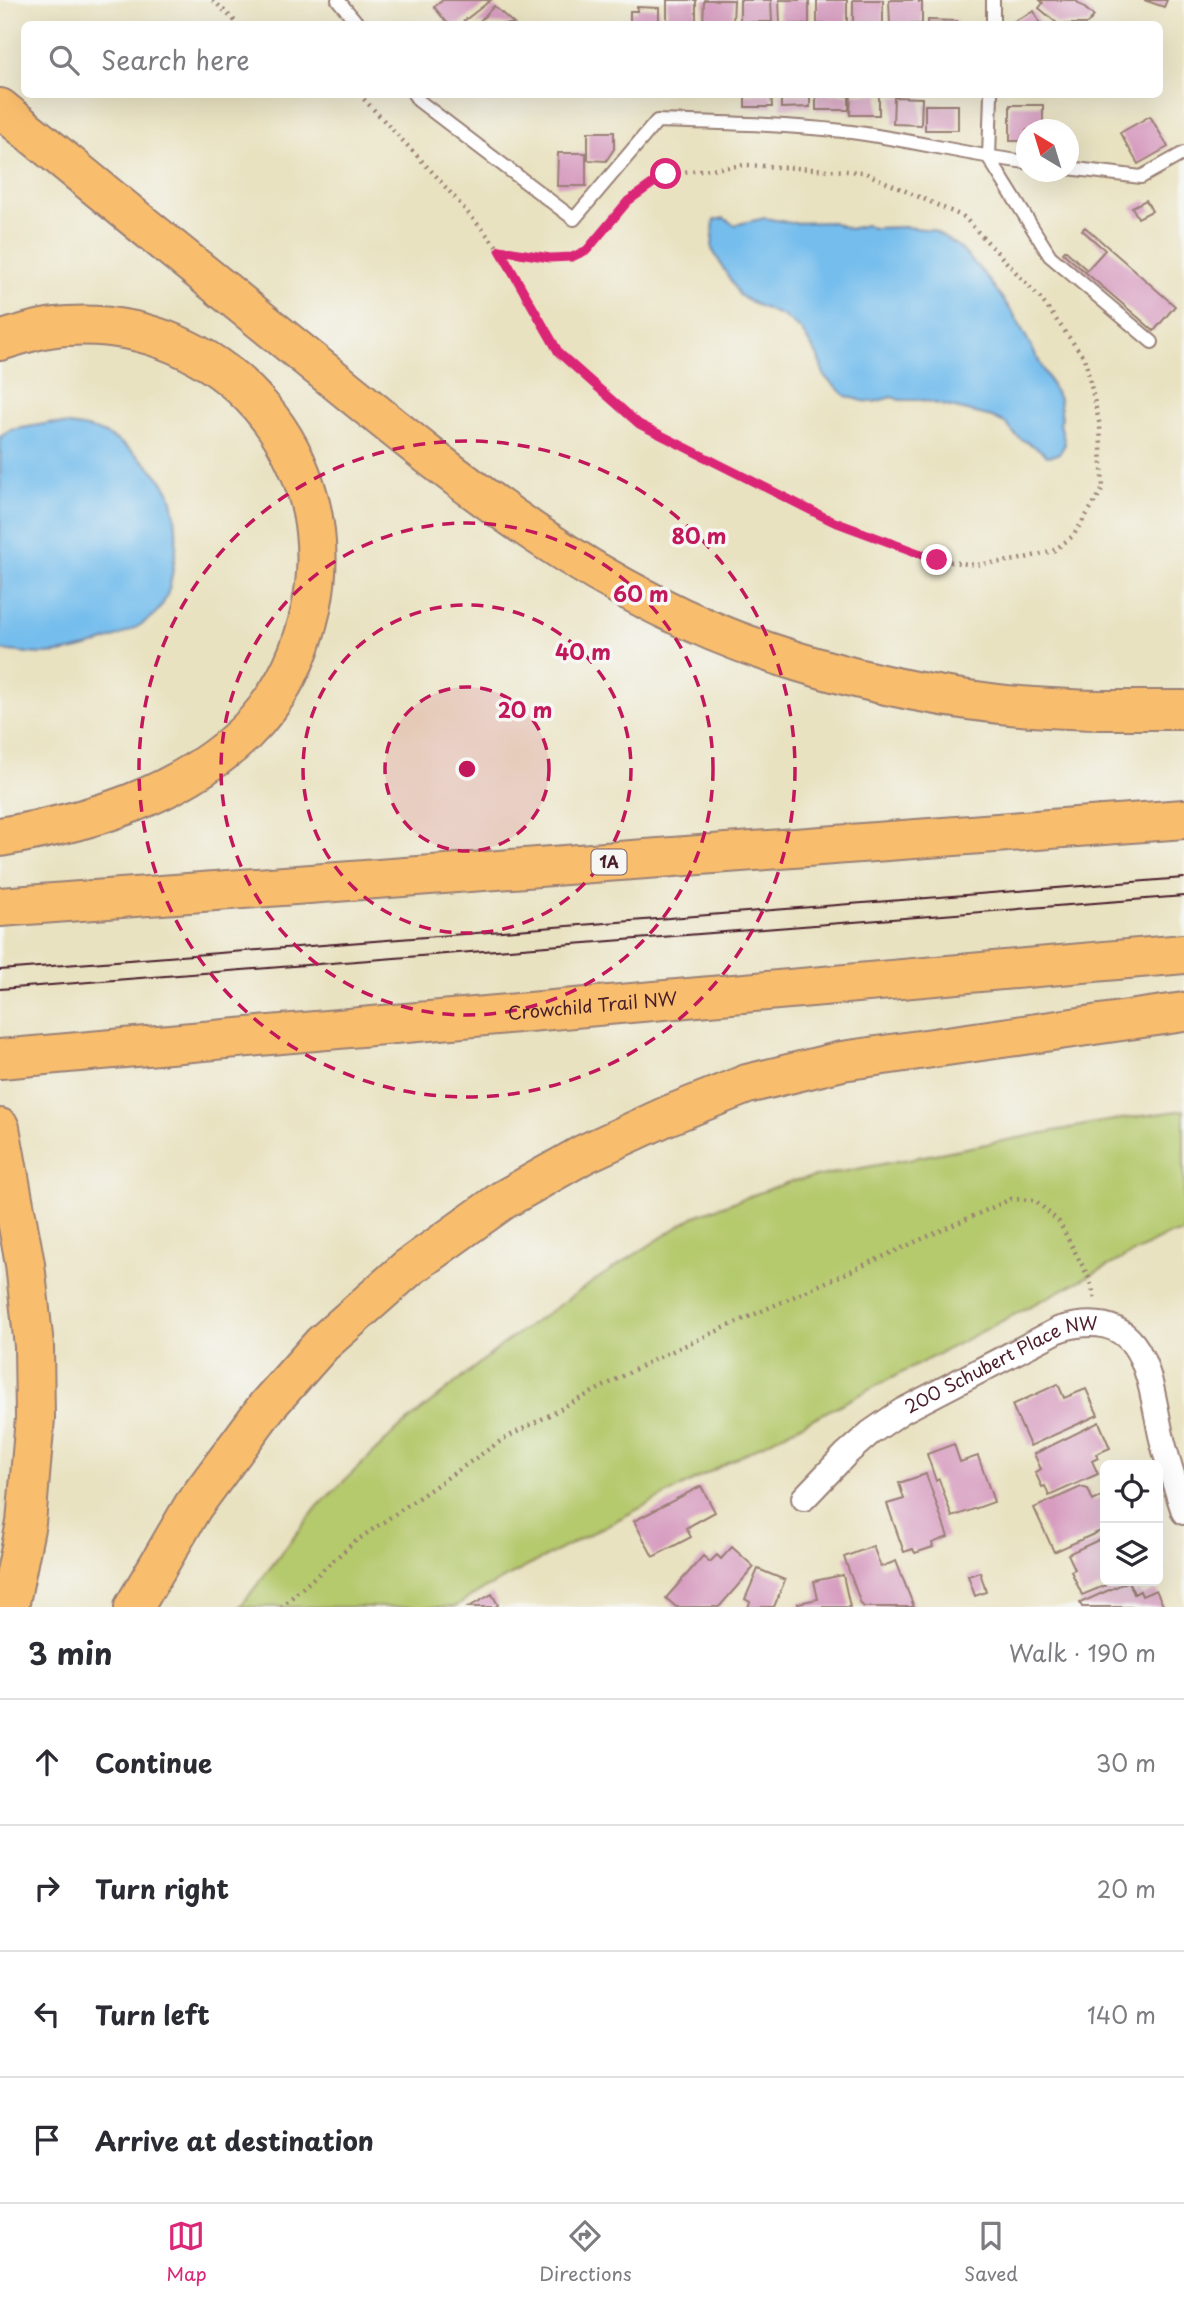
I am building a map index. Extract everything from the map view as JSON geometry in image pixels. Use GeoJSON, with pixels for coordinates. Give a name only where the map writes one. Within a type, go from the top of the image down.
{"type":"FeatureCollection","features":[{"type":"Feature","properties":{"kind":"highway"},"geometry":{"type":"LineString","coordinates":[[0,108],[395,429],[502,512],[606,578],[682,618],[769,653],[881,685],[999,704],[1107,710],[1184,710]]}},
{"type":"Feature","properties":{"kind":"highway"},"geometry":{"type":"LineString","coordinates":[[0,341],[34,330],[106,326],[141,333],[182,348],[237,381],[279,430],[294,457],[308,490],[316,529],[318,564],[306,632],[293,667],[270,705],[244,734],[204,765],[154,796],[101,816],[7,836]]}},
{"type":"Feature","properties":{"kind":"highway","name":"1A"},"geometry":{"type":"LineString","coordinates":[[17,906],[1184,819]]}},
{"type":"Feature","properties":{"kind":"highway","name":"Crowchild Trail NW"},"geometry":{"type":"LineString","coordinates":[[0,1059],[1184,954]]}},
{"type":"Feature","properties":{"kind":"highway"},"geometry":{"type":"LineString","coordinates":[[134,1607],[192,1506],[267,1406],[322,1344],[408,1268],[515,1193],[584,1154],[669,1115],[747,1084],[842,1060],[1184,1012]]}},
{"type":"Feature","properties":{"kind":"highway"},"geometry":{"type":"LineString","coordinates":[[0,1128],[25,1264],[34,1346],[35,1406],[26,1523],[9,1607]]}},
{"type":"Feature","properties":{"kind":"street","name":"200 Schubert Place NW"},"geometry":{"type":"LineString","coordinates":[[804,1498],[846,1454],[902,1411],[1060,1329],[1082,1322],[1101,1324],[1125,1336],[1138,1348],[1144,1360],[1163,1442],[1184,1512]]}},
{"type":"Feature","properties":{"kind":"lane"},"geometry":{"type":"LineString","coordinates":[[338,0],[356,21]]}},
{"type":"Feature","properties":{"kind":"lane"},"geometry":{"type":"LineString","coordinates":[[993,0],[993,21]]}},
{"type":"Feature","properties":{"kind":"lane"},"geometry":{"type":"LineString","coordinates":[[417,98],[574,219],[657,121],[779,125],[846,131],[1016,161]]}},
{"type":"Feature","properties":{"kind":"lane"},"geometry":{"type":"LineString","coordinates":[[991,98],[989,158],[1051,256],[1152,342]]}},
{"type":"Feature","properties":{"kind":"lane"},"geometry":{"type":"LineString","coordinates":[[1079,169],[1141,177],[1184,153]]}},
{"type":"Feature","properties":{"kind":"path"},"geometry":{"type":"LineString","coordinates":[[213,0],[235,21]]}},
{"type":"Feature","properties":{"kind":"path"},"geometry":{"type":"LineString","coordinates":[[363,98],[500,250],[559,353],[639,424],[832,521],[937,560],[975,565],[1017,560],[1053,551],[1073,536],[1103,489],[1100,426],[1085,359],[1041,299],[964,217],[863,172],[746,165],[666,174],[628,201],[587,250],[572,257],[550,258],[500,250]]}},
{"type":"Feature","properties":{"kind":"path"},"geometry":{"type":"LineString","coordinates":[[281,1607],[353,1543],[502,1440],[655,1359],[1011,1199],[1035,1200],[1059,1222],[1090,1278],[1101,1324]]}},
{"type":"Feature","properties":{"kind":"green space"},"geometry":{"type":"Polygon","coordinates":[[[1184,1110],[1184,1233],[1168,1235],[480,1591],[454,1607],[240,1607],[318,1506],[396,1431],[507,1341],[695,1216],[789,1182],[1101,1122],[1184,1110]]]}},
{"type":"Feature","properties":{"kind":"water"},"geometry":{"type":"Polygon","coordinates":[[[724,218],[734,225],[765,218],[791,223],[832,222],[849,229],[866,225],[873,228],[933,230],[959,247],[986,276],[1015,316],[1059,399],[1062,418],[1060,423],[1065,444],[1061,451],[1047,456],[1011,431],[1007,424],[992,417],[922,400],[900,400],[892,397],[874,402],[846,396],[825,377],[817,355],[801,330],[783,316],[739,295],[712,249],[714,220],[724,218]]]}},
{"type":"Feature","properties":{"kind":"water"},"geometry":{"type":"Polygon","coordinates":[[[50,423],[77,426],[111,437],[138,456],[162,480],[170,495],[176,522],[176,549],[170,583],[164,602],[151,617],[106,641],[56,653],[0,650],[0,437],[11,430],[50,423]]]}},
{"type":"Feature","properties":{"kind":"building"},"geometry":{"type":"Polygon","coordinates":[[[443,0],[491,0],[464,21],[446,21],[434,7],[443,0]]]}},
{"type":"Feature","properties":{"kind":"building"},"geometry":{"type":"Polygon","coordinates":[[[667,0],[696,0],[696,21],[667,21],[667,0]]]}},
{"type":"Feature","properties":{"kind":"building"},"geometry":{"type":"Polygon","coordinates":[[[704,0],[734,0],[733,21],[703,21],[704,0]]]}},
{"type":"Feature","properties":{"kind":"building"},"geometry":{"type":"Polygon","coordinates":[[[740,0],[771,0],[772,21],[740,21],[740,0]]]}},
{"type":"Feature","properties":{"kind":"building"},"geometry":{"type":"Polygon","coordinates":[[[779,0],[809,0],[809,21],[780,21],[779,0]]]}},
{"type":"Feature","properties":{"kind":"building"},"geometry":{"type":"Polygon","coordinates":[[[817,0],[847,0],[847,21],[817,21],[817,0]]]}},
{"type":"Feature","properties":{"kind":"building"},"geometry":{"type":"Polygon","coordinates":[[[853,0],[883,0],[883,21],[853,21],[853,0]]]}},
{"type":"Feature","properties":{"kind":"building"},"geometry":{"type":"Polygon","coordinates":[[[889,0],[922,2],[922,21],[890,21],[889,0]]]}},
{"type":"Feature","properties":{"kind":"building"},"geometry":{"type":"Polygon","coordinates":[[[1040,0],[1075,0],[1094,16],[1090,21],[1054,21],[1039,8],[1043,3],[1040,0]]]}},
{"type":"Feature","properties":{"kind":"building"},"geometry":{"type":"Polygon","coordinates":[[[1144,0],[1167,0],[1164,7],[1144,0]]]}},
{"type":"Feature","properties":{"kind":"building"},"geometry":{"type":"Polygon","coordinates":[[[494,6],[511,21],[480,21],[494,6]]]}},
{"type":"Feature","properties":{"kind":"building"},"geometry":{"type":"Polygon","coordinates":[[[637,7],[659,8],[659,21],[630,21],[630,11],[637,11],[637,7]]]}},
{"type":"Feature","properties":{"kind":"building"},"geometry":{"type":"Polygon","coordinates":[[[1034,11],[1039,21],[1014,21],[1034,11]]]}},
{"type":"Feature","properties":{"kind":"building"},"geometry":{"type":"Polygon","coordinates":[[[745,98],[771,98],[772,107],[745,107],[745,98]]]}},
{"type":"Feature","properties":{"kind":"building"},"geometry":{"type":"Polygon","coordinates":[[[781,98],[810,98],[810,107],[781,108],[781,98]]]}},
{"type":"Feature","properties":{"kind":"building"},"geometry":{"type":"Polygon","coordinates":[[[816,98],[849,98],[849,110],[816,110],[816,98]]]}},
{"type":"Feature","properties":{"kind":"building"},"geometry":{"type":"Polygon","coordinates":[[[851,98],[879,98],[879,115],[850,115],[851,98]]]}},
{"type":"Feature","properties":{"kind":"building"},"geometry":{"type":"Polygon","coordinates":[[[894,98],[922,98],[921,125],[893,124],[894,98]]]}},
{"type":"Feature","properties":{"kind":"building"},"geometry":{"type":"Polygon","coordinates":[[[925,105],[958,105],[958,130],[925,130],[925,105]]]}},
{"type":"Feature","properties":{"kind":"building"},"geometry":{"type":"Polygon","coordinates":[[[1010,105],[1043,105],[1043,119],[1016,119],[1016,141],[1010,141],[1010,105]]]}},
{"type":"Feature","properties":{"kind":"building"},"geometry":{"type":"Polygon","coordinates":[[[1150,116],[1168,147],[1138,164],[1120,133],[1150,116]]]}},
{"type":"Feature","properties":{"kind":"building"},"geometry":{"type":"Polygon","coordinates":[[[588,132],[614,132],[614,149],[606,161],[588,160],[588,132]]]}},
{"type":"Feature","properties":{"kind":"building"},"geometry":{"type":"Polygon","coordinates":[[[558,153],[586,153],[586,186],[557,186],[558,153]]]}},
{"type":"Feature","properties":{"kind":"building"},"geometry":{"type":"Polygon","coordinates":[[[1146,200],[1152,211],[1138,218],[1132,207],[1146,200]]]}},
{"type":"Feature","properties":{"kind":"building"},"geometry":{"type":"Polygon","coordinates":[[[1085,227],[1175,306],[1154,331],[1063,253],[1065,250],[1087,270],[1105,250],[1082,230],[1085,227]]]}},
{"type":"Feature","properties":{"kind":"building"},"geometry":{"type":"Polygon","coordinates":[[[1058,1384],[1064,1398],[1086,1389],[1098,1415],[1030,1446],[1012,1405],[1058,1384]]]}},
{"type":"Feature","properties":{"kind":"building"},"geometry":{"type":"Polygon","coordinates":[[[1099,1422],[1110,1448],[1096,1454],[1098,1458],[1092,1461],[1098,1474],[1049,1496],[1035,1472],[1041,1469],[1034,1454],[1099,1422]]]}},
{"type":"Feature","properties":{"kind":"building"},"geometry":{"type":"Polygon","coordinates":[[[954,1444],[960,1462],[978,1456],[994,1502],[952,1517],[927,1454],[954,1444]]]}},
{"type":"Feature","properties":{"kind":"building"},"geometry":{"type":"Polygon","coordinates":[[[926,1474],[948,1537],[932,1543],[933,1547],[915,1553],[913,1549],[904,1552],[887,1504],[904,1499],[899,1483],[926,1474]]]}},
{"type":"Feature","properties":{"kind":"building"},"geometry":{"type":"Polygon","coordinates":[[[701,1486],[715,1512],[686,1528],[691,1537],[653,1557],[634,1521],[701,1486]]]}},
{"type":"Feature","properties":{"kind":"building"},"geometry":{"type":"Polygon","coordinates":[[[1081,1487],[1088,1489],[1093,1501],[1100,1498],[1100,1531],[1054,1552],[1034,1508],[1081,1487]]]}},
{"type":"Feature","properties":{"kind":"building"},"geometry":{"type":"Polygon","coordinates":[[[1100,1539],[1100,1586],[1104,1586],[1082,1595],[1071,1571],[1075,1569],[1068,1554],[1100,1539]]]}},
{"type":"Feature","properties":{"kind":"building"},"geometry":{"type":"Polygon","coordinates":[[[873,1546],[881,1567],[896,1561],[914,1607],[864,1607],[861,1604],[844,1557],[873,1546]]]}},
{"type":"Feature","properties":{"kind":"building"},"geometry":{"type":"Polygon","coordinates":[[[732,1547],[754,1567],[719,1607],[676,1607],[666,1598],[703,1556],[710,1562],[717,1555],[721,1559],[732,1547]]]}},
{"type":"Feature","properties":{"kind":"building"},"geometry":{"type":"Polygon","coordinates":[[[758,1569],[785,1580],[774,1607],[748,1607],[750,1602],[745,1599],[758,1569]]]}},
{"type":"Feature","properties":{"kind":"building"},"geometry":{"type":"Polygon","coordinates":[[[980,1572],[986,1592],[975,1596],[968,1576],[980,1572]]]}},
{"type":"Feature","properties":{"kind":"building"},"geometry":{"type":"Polygon","coordinates":[[[843,1575],[850,1607],[799,1607],[798,1603],[818,1599],[814,1581],[843,1575]]]}},
{"type":"Feature","properties":{"kind":"building"},"geometry":{"type":"Polygon","coordinates":[[[1118,1586],[1131,1586],[1134,1594],[1140,1591],[1142,1596],[1156,1590],[1164,1607],[1082,1607],[1080,1603],[1118,1586]]]}},
{"type":"Feature","properties":{"kind":"building"},"geometry":{"type":"Polygon","coordinates":[[[492,1594],[498,1605],[495,1607],[469,1607],[492,1594]]]}},
{"type":"Feature","properties":{"kind":"tram line"},"geometry":{"type":"LineString","coordinates":[[0,970],[1184,878]]}},
{"type":"Feature","properties":{"kind":"tram line"},"geometry":{"type":"LineString","coordinates":[[0,989],[1184,896]]}},
{"type":"Feature","properties":{"kind":"route"},"geometry":{"type":"LineString","coordinates":[[666,174],[628,201],[587,250],[572,257],[550,258],[500,250],[559,353],[639,424],[832,521],[937,560]]}}]}
